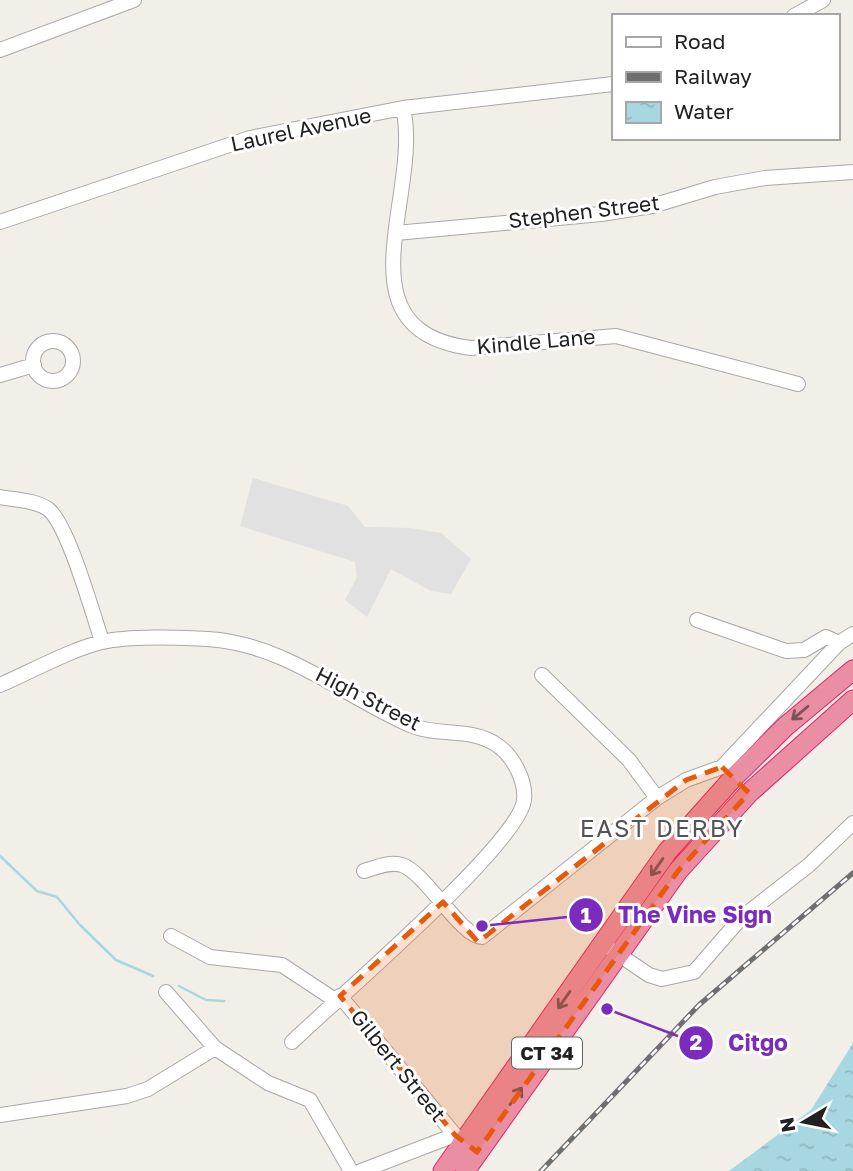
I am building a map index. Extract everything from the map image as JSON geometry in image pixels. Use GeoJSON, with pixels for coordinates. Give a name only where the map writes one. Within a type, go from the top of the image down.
{"type":"FeatureCollection","features":[{"type":"Feature","properties":{"kind":"highway","name":"CT 34"},"geometry":{"type":"LineString","coordinates":[[610,949],[667,852],[727,772],[853,670]]}},
{"type":"Feature","properties":{"kind":"highway","name":"CT 34"},"geometry":{"type":"LineString","coordinates":[[443,1171],[610,949],[749,793],[853,700]]}},
{"type":"Feature","properties":{"kind":"highway","name":"CT 34"},"geometry":{"type":"LineString","coordinates":[[465,1143],[465,1171]]}},
{"type":"Feature","properties":{"kind":"street"},"geometry":{"type":"LineString","coordinates":[[0,50],[134,0]]}},
{"type":"Feature","properties":{"kind":"street"},"geometry":{"type":"LineString","coordinates":[[797,14],[823,0]]}},
{"type":"Feature","properties":{"kind":"street","name":"Laurel Avenue"},"geometry":{"type":"LineString","coordinates":[[0,222],[250,138],[404,108],[612,84]]}},
{"type":"Feature","properties":{"kind":"street","name":"Kindle Lane"},"geometry":{"type":"LineString","coordinates":[[404,108],[407,162],[391,274],[396,296],[419,329],[451,346],[471,348],[616,336],[798,384]]}},
{"type":"Feature","properties":{"kind":"street","name":"Stephen Street"},"geometry":{"type":"LineString","coordinates":[[396,233],[601,214],[652,206],[715,187],[765,178],[853,172]]}},
{"type":"Feature","properties":{"kind":"street"},"geometry":{"type":"LineString","coordinates":[[0,374],[34,365]]}},
{"type":"Feature","properties":{"kind":"street"},"geometry":{"type":"LineString","coordinates":[[0,497],[37,504],[54,515],[76,566],[102,641]]}},
{"type":"Feature","properties":{"kind":"street"},"geometry":{"type":"LineString","coordinates":[[697,620],[786,651],[804,650],[826,637],[839,643]]}},
{"type":"Feature","properties":{"kind":"street"},"geometry":{"type":"LineString","coordinates":[[364,871],[387,864],[403,865],[443,902],[473,935],[486,936],[657,797],[686,780],[727,772],[839,643],[853,634]]}},
{"type":"Feature","properties":{"kind":"street","name":"High Street"},"geometry":{"type":"LineString","coordinates":[[0,685],[102,641],[207,639],[246,645],[318,673],[411,725],[471,734],[498,746],[519,772],[524,792],[522,809],[513,825],[443,902],[292,1042]]}},
{"type":"Feature","properties":{"kind":"street"},"geometry":{"type":"LineString","coordinates":[[542,675],[629,760],[657,797]]}},
{"type":"Feature","properties":{"kind":"street"},"geometry":{"type":"LineString","coordinates":[[727,772],[749,793]]}},
{"type":"Feature","properties":{"kind":"street"},"geometry":{"type":"LineString","coordinates":[[610,949],[662,979],[694,972],[741,918],[809,865],[853,822]]}},
{"type":"Feature","properties":{"kind":"street","name":"Gilbert Street"},"geometry":{"type":"LineString","coordinates":[[171,936],[210,957],[282,965],[338,998],[465,1143]]}},
{"type":"Feature","properties":{"kind":"street"},"geometry":{"type":"LineString","coordinates":[[166,992],[215,1048],[268,1083],[310,1100],[351,1171]]}},
{"type":"Feature","properties":{"kind":"street"},"geometry":{"type":"LineString","coordinates":[[0,1115],[127,1096],[148,1089],[215,1048]]}},
{"type":"Feature","properties":{"kind":"street"},"geometry":{"type":"LineString","coordinates":[[361,1171],[465,1143]]}},
{"type":"Feature","properties":{"kind":"highlighted area"},"geometry":{"type":"Polygon","coordinates":[[[722,767],[749,793],[678,871],[477,1152],[455,1135],[340,996],[443,902],[478,942],[686,780],[722,767]]]}},
{"type":"Feature","properties":{"kind":"shaded area"},"geometry":{"type":"Polygon","coordinates":[[[253,478],[348,506],[365,527],[410,528],[441,533],[471,559],[451,594],[431,591],[391,569],[367,617],[345,600],[357,577],[355,562],[240,526],[253,478]]]}},
{"type":"Feature","properties":{"kind":"water"},"geometry":{"type":"Polygon","coordinates":[[[853,1043],[853,1171],[729,1171],[811,1110],[853,1043]]]}},
{"type":"Feature","properties":{"kind":"waterway"},"geometry":{"type":"LineString","coordinates":[[0,856],[37,891],[57,897],[80,925],[116,960],[153,976]]}},
{"type":"Feature","properties":{"kind":"waterway"},"geometry":{"type":"LineString","coordinates":[[179,986],[206,1000],[224,1001]]}},
{"type":"Feature","properties":{"kind":"railway"},"geometry":{"type":"LineString","coordinates":[[541,1171],[699,1005],[853,873]]}},
{"type":"Feature","properties":{"kind":"place","name":"The Vine Sign"},"geometry":{"type":"Point","coordinates":[482,926]}},
{"type":"Feature","properties":{"kind":"place","name":"Citgo"},"geometry":{"type":"Point","coordinates":[607,1009]}},
{"type":"Feature","properties":{"kind":"district","name":"EAST DERBY"},"geometry":{"type":"Point","coordinates":[662,829]}}]}
